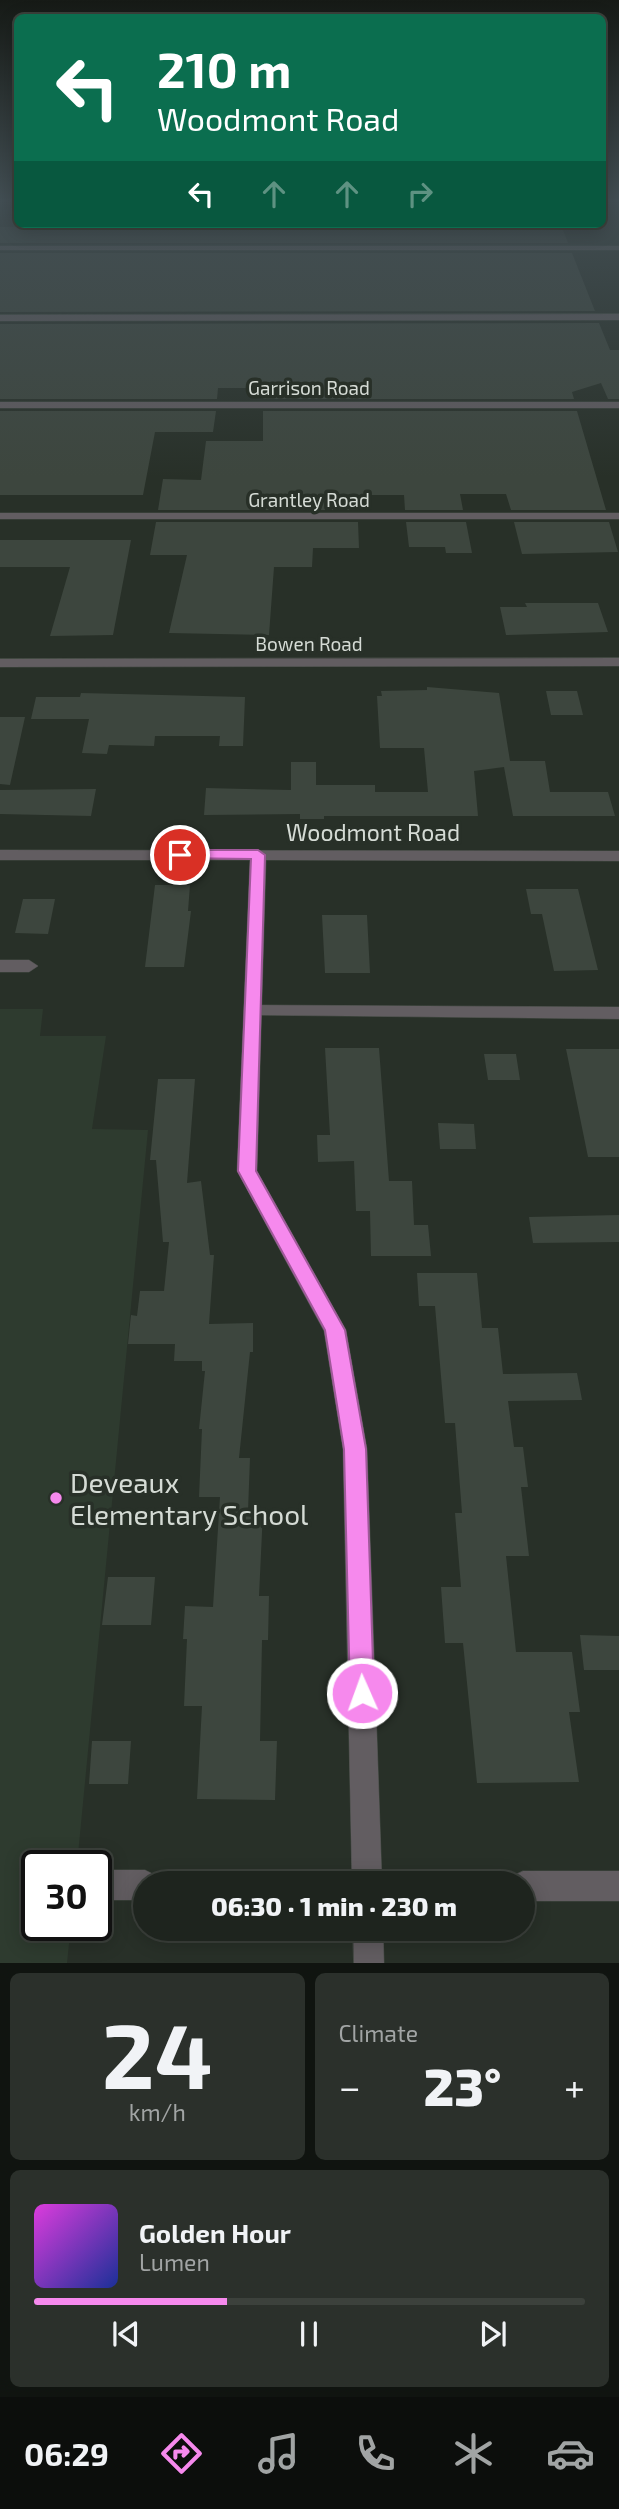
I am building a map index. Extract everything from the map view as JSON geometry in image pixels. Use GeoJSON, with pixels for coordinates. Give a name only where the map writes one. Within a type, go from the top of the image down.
{"type":"FeatureCollection","features":[{"type":"Feature","properties":{"kind":"street"},"geometry":{"type":"LineString","coordinates":[[0,318],[619,317]]}},
{"type":"Feature","properties":{"kind":"street","name":"Garrison Road"},"geometry":{"type":"LineString","coordinates":[[0,405],[619,405]]}},
{"type":"Feature","properties":{"kind":"street","name":"Grantley Road"},"geometry":{"type":"LineString","coordinates":[[0,516],[619,516]]}},
{"type":"Feature","properties":{"kind":"street","name":"Bowen Road"},"geometry":{"type":"LineString","coordinates":[[0,663],[619,662]]}},
{"type":"Feature","properties":{"kind":"street","name":"Woodmont Road"},"geometry":{"type":"LineString","coordinates":[[0,855],[619,856]]}},
{"type":"Feature","properties":{"kind":"street"},"geometry":{"type":"LineString","coordinates":[[258,855],[247,1171],[335,1330],[355,1449],[367,1871]]}},
{"type":"Feature","properties":{"kind":"street"},"geometry":{"type":"LineString","coordinates":[[0,966],[29,966]]}},
{"type":"Feature","properties":{"kind":"street"},"geometry":{"type":"LineString","coordinates":[[253,1011],[619,1013]]}},
{"type":"Feature","properties":{"kind":"street"},"geometry":{"type":"LineString","coordinates":[[112,1885],[133,1885]]}},
{"type":"Feature","properties":{"kind":"street"},"geometry":{"type":"LineString","coordinates":[[535,1886],[619,1886]]}},
{"type":"Feature","properties":{"kind":"street"},"geometry":{"type":"LineString","coordinates":[[368,1941],[369,1963]]}},
{"type":"Feature","properties":{"kind":"shaded area","name":"Deveaux Elementary School"},"geometry":{"type":"Polygon","coordinates":[[[0,1009],[43,1009],[40,1036],[106,1036],[92,1129],[148,1130],[78,1850],[21,1850],[21,1941],[69,1941],[67,1963],[0,1963],[0,1009]]]}},
{"type":"Feature","properties":{"kind":"building"},"geometry":{"type":"Polygon","coordinates":[[[0,294],[588,294],[595,311],[0,312],[0,294]]]}},
{"type":"Feature","properties":{"kind":"building"},"geometry":{"type":"Polygon","coordinates":[[[599,323],[610,350],[619,350],[619,399],[608,399],[601,383],[572,392],[574,399],[263,399],[263,388],[218,388],[217,399],[0,399],[0,324],[599,323]]]}},
{"type":"Feature","properties":{"kind":"building"},"geometry":{"type":"Polygon","coordinates":[[[0,411],[216,411],[213,432],[155,432],[143,495],[0,495],[0,411]]]}},
{"type":"Feature","properties":{"kind":"building"},"geometry":{"type":"Polygon","coordinates":[[[263,411],[577,411],[606,510],[511,510],[506,494],[460,494],[463,510],[405,510],[404,495],[356,495],[357,510],[158,510],[163,479],[201,480],[206,441],[263,441],[263,411]]]}},
{"type":"Feature","properties":{"kind":"building"},"geometry":{"type":"Polygon","coordinates":[[[156,522],[358,522],[359,548],[313,548],[312,567],[274,567],[269,635],[169,633],[187,555],[150,555],[156,522]]]}},
{"type":"Feature","properties":{"kind":"building"},"geometry":{"type":"Polygon","coordinates":[[[406,522],[466,522],[472,553],[446,553],[445,547],[409,547],[406,522]]]}},
{"type":"Feature","properties":{"kind":"building"},"geometry":{"type":"Polygon","coordinates":[[[514,522],[609,522],[618,552],[522,554],[514,522]]]}},
{"type":"Feature","properties":{"kind":"building"},"geometry":{"type":"Polygon","coordinates":[[[0,540],[131,540],[113,635],[50,636],[70,567],[0,567],[0,540]]]}},
{"type":"Feature","properties":{"kind":"building"},"geometry":{"type":"Polygon","coordinates":[[[525,603],[598,603],[608,632],[506,635],[500,607],[527,607],[525,603]]]}},
{"type":"Feature","properties":{"kind":"building"},"geometry":{"type":"Polygon","coordinates":[[[427,687],[499,693],[510,761],[545,761],[550,792],[608,792],[615,816],[513,816],[504,767],[474,771],[478,816],[324,816],[324,819],[300,819],[300,814],[204,815],[206,788],[291,790],[291,762],[316,762],[316,785],[375,785],[375,792],[428,792],[424,748],[380,748],[377,696],[382,696],[381,691],[427,690],[427,687]]]}},
{"type":"Feature","properties":{"kind":"building"},"geometry":{"type":"Polygon","coordinates":[[[546,691],[577,691],[583,715],[551,715],[546,691]]]}},
{"type":"Feature","properties":{"kind":"building"},"geometry":{"type":"Polygon","coordinates":[[[81,693],[245,697],[243,746],[219,746],[220,736],[155,736],[154,746],[109,745],[107,754],[82,753],[89,719],[31,719],[36,697],[80,697],[81,693]]]}},
{"type":"Feature","properties":{"kind":"building"},"geometry":{"type":"Polygon","coordinates":[[[0,717],[25,717],[10,785],[0,784],[0,717]]]}},
{"type":"Feature","properties":{"kind":"building"},"geometry":{"type":"Polygon","coordinates":[[[96,789],[91,816],[0,814],[0,790],[96,789]]]}},
{"type":"Feature","properties":{"kind":"building"},"geometry":{"type":"Polygon","coordinates":[[[155,885],[190,885],[188,911],[191,911],[184,967],[145,967],[155,885]]]}},
{"type":"Feature","properties":{"kind":"building"},"geometry":{"type":"Polygon","coordinates":[[[526,889],[578,889],[598,970],[554,971],[542,914],[531,914],[526,889]]]}},
{"type":"Feature","properties":{"kind":"building"},"geometry":{"type":"Polygon","coordinates":[[[23,899],[55,899],[48,934],[15,933],[23,899]]]}},
{"type":"Feature","properties":{"kind":"building"},"geometry":{"type":"Polygon","coordinates":[[[322,915],[367,915],[370,973],[325,973],[322,915]]]}},
{"type":"Feature","properties":{"kind":"building"},"geometry":{"type":"Polygon","coordinates":[[[325,1048],[379,1048],[389,1181],[412,1181],[414,1225],[428,1225],[431,1256],[371,1256],[370,1211],[356,1211],[354,1161],[318,1162],[317,1135],[330,1135],[325,1048]]]}},
{"type":"Feature","properties":{"kind":"building"},"geometry":{"type":"Polygon","coordinates":[[[566,1049],[619,1049],[619,1157],[588,1157],[566,1049]]]}},
{"type":"Feature","properties":{"kind":"building"},"geometry":{"type":"Polygon","coordinates":[[[484,1054],[516,1054],[520,1080],[488,1080],[484,1054]]]}},
{"type":"Feature","properties":{"kind":"building"},"geometry":{"type":"Polygon","coordinates":[[[158,1079],[195,1079],[187,1183],[201,1181],[210,1255],[214,1255],[209,1324],[253,1323],[253,1352],[250,1352],[239,1458],[250,1458],[248,1511],[263,1511],[259,1596],[269,1596],[268,1640],[262,1640],[260,1741],[277,1741],[275,1800],[197,1799],[202,1706],[184,1706],[187,1639],[183,1639],[185,1606],[213,1607],[220,1497],[199,1497],[202,1429],[199,1429],[205,1371],[202,1371],[202,1361],[174,1361],[175,1344],[128,1344],[131,1315],[137,1316],[140,1291],[164,1291],[169,1242],[163,1242],[156,1160],[150,1160],[158,1079]]]}},
{"type":"Feature","properties":{"kind":"building"},"geometry":{"type":"Polygon","coordinates":[[[438,1123],[474,1124],[476,1149],[440,1149],[438,1123]]]}},
{"type":"Feature","properties":{"kind":"building"},"geometry":{"type":"Polygon","coordinates":[[[619,1215],[619,1242],[533,1243],[529,1217],[619,1215]]]}},
{"type":"Feature","properties":{"kind":"building"},"geometry":{"type":"Polygon","coordinates":[[[417,1273],[477,1273],[482,1328],[498,1328],[503,1374],[577,1373],[582,1400],[508,1401],[514,1447],[523,1447],[528,1487],[521,1487],[529,1556],[506,1556],[516,1652],[572,1652],[580,1712],[569,1712],[579,1782],[477,1783],[463,1643],[445,1643],[441,1587],[461,1587],[455,1513],[462,1513],[455,1423],[445,1423],[435,1306],[419,1306],[417,1273]]]}},
{"type":"Feature","properties":{"kind":"building"},"geometry":{"type":"Polygon","coordinates":[[[108,1577],[155,1577],[151,1625],[102,1625],[108,1577]]]}},
{"type":"Feature","properties":{"kind":"building"},"geometry":{"type":"Polygon","coordinates":[[[580,1635],[619,1636],[619,1670],[584,1670],[580,1635]]]}},
{"type":"Feature","properties":{"kind":"building"},"geometry":{"type":"Polygon","coordinates":[[[92,1741],[131,1741],[128,1784],[89,1784],[92,1741]]]}},
{"type":"Feature","properties":{"kind":"place","name":"Deveaux Elementary School"},"geometry":{"type":"Point","coordinates":[56,1498]}},
{"type":"Feature","properties":{"kind":"route"},"geometry":{"type":"LineString","coordinates":[[180,855],[258,855],[247,1171],[335,1330],[355,1449],[362,1693]]}}]}
